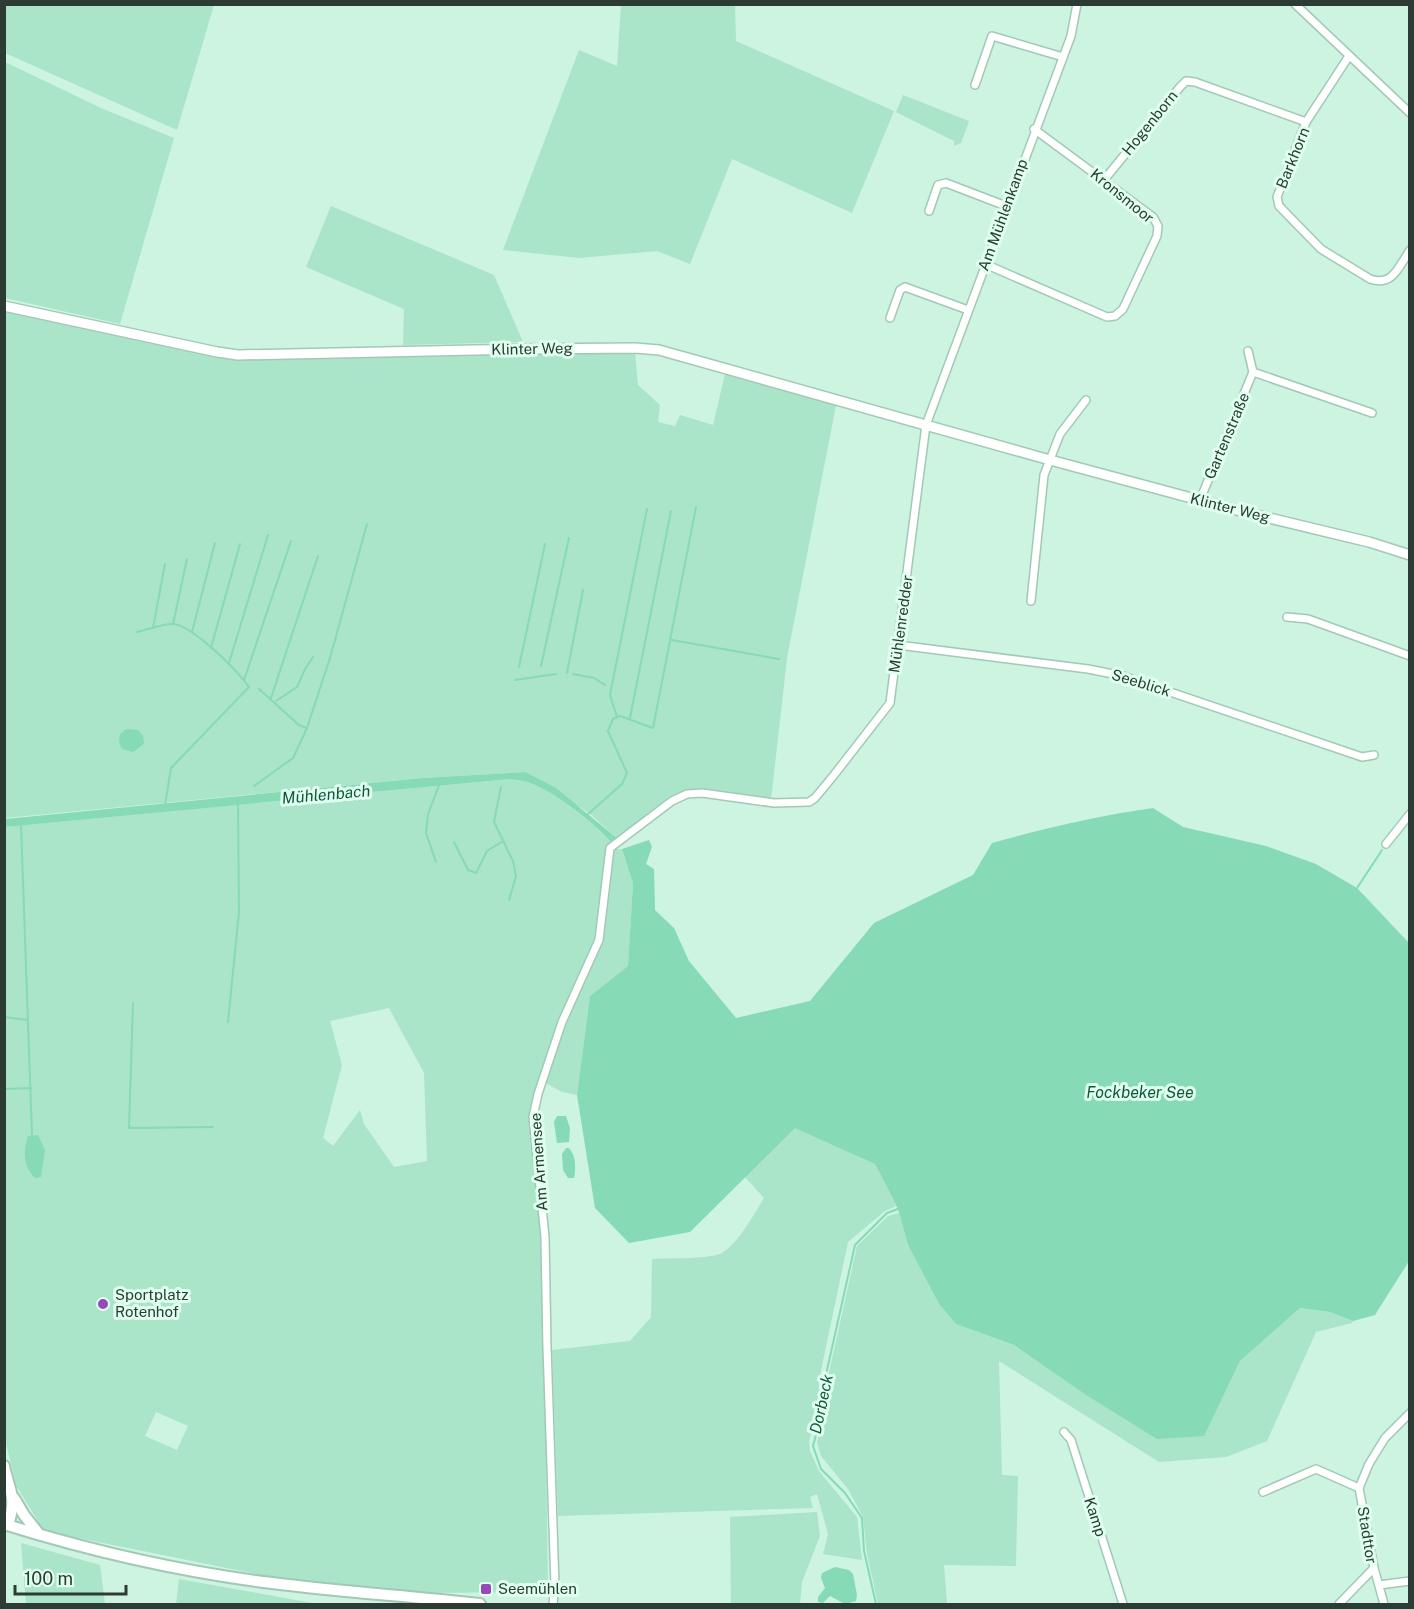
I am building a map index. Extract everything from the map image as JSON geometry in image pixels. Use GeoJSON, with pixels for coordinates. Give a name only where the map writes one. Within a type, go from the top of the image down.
{"type":"FeatureCollection","features":[{"type":"Feature","properties":{"kind":"main road"},"geometry":{"type":"LineString","coordinates":[[4,1466],[12,1513],[6,1525],[155,1563],[269,1583],[386,1600],[480,1605]]}},
{"type":"Feature","properties":{"kind":"main road"},"geometry":{"type":"LineString","coordinates":[[9,1494],[39,1534]]}},
{"type":"Feature","properties":{"kind":"street","name":"Am Mühlenkamp"},"geometry":{"type":"LineString","coordinates":[[926,424],[1034,129],[1071,36],[1077,4]]}},
{"type":"Feature","properties":{"kind":"street"},"geometry":{"type":"LineString","coordinates":[[1296,4],[1410,113]]}},
{"type":"Feature","properties":{"kind":"street"},"geometry":{"type":"LineString","coordinates":[[975,85],[992,36],[1063,57]]}},
{"type":"Feature","properties":{"kind":"street","name":"Barkhorn"},"geometry":{"type":"LineString","coordinates":[[1349,56],[1306,122],[1277,196],[1279,206],[1321,249],[1378,282],[1392,277],[1410,250]]}},
{"type":"Feature","properties":{"kind":"street","name":"Hogenborn"},"geometry":{"type":"LineString","coordinates":[[1104,180],[1186,81],[1195,82],[1306,122]]}},
{"type":"Feature","properties":{"kind":"street","name":"Kronsmoor"},"geometry":{"type":"LineString","coordinates":[[985,264],[1107,317],[1115,316],[1123,309],[1156,236],[1158,225],[1154,217],[1034,129]]}},
{"type":"Feature","properties":{"kind":"street"},"geometry":{"type":"LineString","coordinates":[[929,211],[938,186],[946,183],[1006,206]]}},
{"type":"Feature","properties":{"kind":"street"},"geometry":{"type":"LineString","coordinates":[[890,318],[900,290],[905,287],[968,310]]}},
{"type":"Feature","properties":{"kind":"street","name":"Klinter Weg"},"geometry":{"type":"LineString","coordinates":[[4,306],[238,355],[534,349],[635,348],[659,350],[1050,460],[1369,542],[1410,555]]}},
{"type":"Feature","properties":{"kind":"street"},"geometry":{"type":"LineString","coordinates":[[1248,351],[1253,372],[1372,413]]}},
{"type":"Feature","properties":{"kind":"street","name":"Gartenstraße"},"geometry":{"type":"LineString","coordinates":[[1200,500],[1253,372]]}},
{"type":"Feature","properties":{"kind":"street"},"geometry":{"type":"LineString","coordinates":[[1031,601],[1044,475],[1060,434],[1086,400]]}},
{"type":"Feature","properties":{"kind":"street","name":"Mühlenredder"},"geometry":{"type":"LineString","coordinates":[[815,798],[890,703],[926,424]]}},
{"type":"Feature","properties":{"kind":"street"},"geometry":{"type":"LineString","coordinates":[[1287,617],[1308,619],[1410,656]]}},
{"type":"Feature","properties":{"kind":"street","name":"Seeblick"},"geometry":{"type":"LineString","coordinates":[[898,645],[1088,669],[1122,676],[1362,757],[1374,755]]}},
{"type":"Feature","properties":{"kind":"street","name":"Am Armensee"},"geometry":{"type":"LineString","coordinates":[[554,1605],[545,1237],[533,1116],[562,1022],[599,940],[610,848],[672,801],[687,794],[702,793],[774,803],[809,802],[815,798]]}},
{"type":"Feature","properties":{"kind":"street"},"geometry":{"type":"LineString","coordinates":[[1386,844],[1410,814]]}},
{"type":"Feature","properties":{"kind":"street","name":"Stadttor"},"geometry":{"type":"LineString","coordinates":[[1339,1605],[1374,1568],[1359,1488],[1369,1464],[1385,1438],[1410,1413]]}},
{"type":"Feature","properties":{"kind":"street","name":"Kamp"},"geometry":{"type":"LineString","coordinates":[[1065,1432],[1071,1440],[1123,1605]]}},
{"type":"Feature","properties":{"kind":"street","name":"Stadttor"},"geometry":{"type":"LineString","coordinates":[[1263,1492],[1316,1469],[1359,1488]]}},
{"type":"Feature","properties":{"kind":"street"},"geometry":{"type":"LineString","coordinates":[[1374,1568],[1384,1605]]}},
{"type":"Feature","properties":{"kind":"street"},"geometry":{"type":"LineString","coordinates":[[1379,1585],[1410,1581]]}},
{"type":"Feature","properties":{"kind":"shaded area"},"geometry":{"type":"Polygon","coordinates":[[[5,4],[214,5],[177,130],[5,53],[5,4]]]}},
{"type":"Feature","properties":{"kind":"shaded area"},"geometry":{"type":"Polygon","coordinates":[[[621,5],[735,5],[736,41],[894,111],[852,213],[732,159],[690,264],[657,251],[579,258],[503,250],[579,50],[617,66],[621,5]]]}},
{"type":"Feature","properties":{"kind":"shaded area"},"geometry":{"type":"Polygon","coordinates":[[[5,62],[101,108],[174,138],[120,324],[5,298],[5,62]]]}},
{"type":"Feature","properties":{"kind":"shaded area"},"geometry":{"type":"Polygon","coordinates":[[[903,95],[969,121],[961,143],[954,146],[954,141],[896,112],[903,95]]]}},
{"type":"Feature","properties":{"kind":"shaded area"},"geometry":{"type":"Polygon","coordinates":[[[331,206],[494,275],[523,342],[403,345],[404,309],[306,267],[331,206]]]}},
{"type":"Feature","properties":{"kind":"shaded area"},"geometry":{"type":"Polygon","coordinates":[[[5,311],[237,360],[635,352],[638,385],[660,405],[658,422],[675,426],[680,415],[713,425],[725,374],[836,405],[787,658],[771,800],[717,790],[687,790],[660,804],[618,839],[589,813],[525,772],[423,778],[5,818],[5,311]]]}},
{"type":"Feature","properties":{"kind":"shaded area"},"geometry":{"type":"Polygon","coordinates":[[[510,779],[530,783],[554,795],[596,827],[613,844],[596,939],[565,1005],[531,1116],[543,1237],[548,1592],[421,1593],[271,1577],[44,1531],[17,1487],[5,1440],[4,827],[510,779]],[[389,1008],[330,1021],[342,1065],[323,1138],[333,1146],[360,1110],[364,1124],[394,1167],[427,1161],[424,1073],[389,1008]],[[156,1412],[145,1436],[177,1450],[188,1426],[156,1412]]]}},
{"type":"Feature","properties":{"kind":"shaded area"},"geometry":{"type":"Polygon","coordinates":[[[611,849],[622,849],[633,883],[628,966],[590,996],[577,1095],[562,1092],[546,1083],[565,1023],[602,942],[611,849]]]}},
{"type":"Feature","properties":{"kind":"shaded area"},"geometry":{"type":"Polygon","coordinates":[[[795,1127],[875,1164],[896,1206],[885,1211],[848,1242],[819,1380],[819,1407],[809,1441],[810,1451],[819,1471],[857,1517],[862,1560],[823,1554],[828,1534],[817,1494],[810,1497],[813,1508],[558,1516],[552,1350],[630,1341],[651,1317],[652,1259],[717,1255],[731,1246],[744,1231],[764,1198],[745,1177],[795,1127]]]}},
{"type":"Feature","properties":{"kind":"shaded area"},"geometry":{"type":"Polygon","coordinates":[[[899,1213],[908,1245],[939,1304],[956,1324],[1014,1345],[1083,1393],[1204,1435],[1240,1361],[1300,1308],[1330,1312],[1353,1321],[1316,1332],[1267,1441],[1226,1457],[1159,1462],[999,1361],[1002,1475],[1018,1476],[1016,1566],[944,1565],[947,1604],[878,1604],[867,1554],[863,1517],[848,1489],[821,1456],[817,1442],[827,1407],[826,1386],[857,1246],[888,1216],[899,1213]]]}},
{"type":"Feature","properties":{"kind":"shaded area"},"geometry":{"type":"Polygon","coordinates":[[[817,1512],[820,1536],[802,1582],[800,1604],[731,1604],[730,1517],[817,1512]]]}},
{"type":"Feature","properties":{"kind":"shaded area"},"geometry":{"type":"Polygon","coordinates":[[[21,1543],[100,1565],[105,1604],[26,1604],[21,1543]]]}},
{"type":"Feature","properties":{"kind":"shaded area"},"geometry":{"type":"Polygon","coordinates":[[[179,1579],[318,1604],[176,1604],[179,1579]]]}},
{"type":"Feature","properties":{"kind":"water"},"geometry":{"type":"Polygon","coordinates":[[[126,729],[138,730],[143,736],[144,744],[133,752],[122,749],[119,742],[120,734],[126,729]]]}},
{"type":"Feature","properties":{"kind":"water","name":"Mühlenbach"},"geometry":{"type":"Polygon","coordinates":[[[525,772],[556,788],[618,839],[613,844],[576,810],[554,795],[528,782],[510,779],[5,827],[5,819],[423,778],[525,772]]]}},
{"type":"Feature","properties":{"kind":"water","name":"Fockbeker See"},"geometry":{"type":"Polygon","coordinates":[[[1153,808],[1183,827],[1266,846],[1316,864],[1357,888],[1409,943],[1409,1261],[1375,1315],[1353,1321],[1330,1312],[1300,1308],[1240,1361],[1204,1436],[1157,1439],[1083,1393],[1014,1345],[956,1324],[939,1304],[908,1245],[898,1209],[875,1164],[795,1128],[690,1232],[629,1243],[595,1208],[577,1095],[590,996],[628,966],[633,883],[622,849],[649,840],[652,847],[646,864],[654,869],[655,910],[674,928],[689,961],[736,1018],[810,1001],[874,923],[973,875],[992,843],[1072,823],[1153,808]]]}},
{"type":"Feature","properties":{"kind":"water"},"geometry":{"type":"Polygon","coordinates":[[[557,1116],[566,1116],[570,1128],[569,1142],[557,1143],[554,1122],[557,1116]]]}},
{"type":"Feature","properties":{"kind":"water"},"geometry":{"type":"Polygon","coordinates":[[[38,1135],[45,1150],[41,1177],[35,1178],[26,1163],[25,1147],[28,1136],[38,1135]]]}},
{"type":"Feature","properties":{"kind":"water"},"geometry":{"type":"Polygon","coordinates":[[[566,1148],[569,1148],[574,1158],[574,1178],[568,1178],[563,1170],[562,1154],[566,1148]]]}},
{"type":"Feature","properties":{"kind":"water"},"geometry":{"type":"Polygon","coordinates":[[[835,1567],[849,1570],[853,1574],[856,1601],[845,1604],[830,1596],[823,1603],[818,1602],[818,1597],[825,1588],[821,1578],[822,1573],[835,1567]]]}},
{"type":"Feature","properties":{"kind":"waterway"},"geometry":{"type":"LineString","coordinates":[[587,815],[622,784],[627,773],[608,731],[613,719],[620,716],[653,728],[696,507]]}},
{"type":"Feature","properties":{"kind":"waterway"},"geometry":{"type":"LineString","coordinates":[[617,717],[610,695],[647,509]]}},
{"type":"Feature","properties":{"kind":"waterway"},"geometry":{"type":"LineString","coordinates":[[630,718],[671,511]]}},
{"type":"Feature","properties":{"kind":"waterway"},"geometry":{"type":"LineString","coordinates":[[254,786],[293,758],[307,728],[330,658],[367,524]]}},
{"type":"Feature","properties":{"kind":"waterway"},"geometry":{"type":"LineString","coordinates":[[229,663],[268,535]]}},
{"type":"Feature","properties":{"kind":"waterway"},"geometry":{"type":"LineString","coordinates":[[541,666],[569,538]]}},
{"type":"Feature","properties":{"kind":"waterway"},"geometry":{"type":"LineString","coordinates":[[244,680],[291,541]]}},
{"type":"Feature","properties":{"kind":"waterway"},"geometry":{"type":"LineString","coordinates":[[192,632],[215,543]]}},
{"type":"Feature","properties":{"kind":"waterway"},"geometry":{"type":"LineString","coordinates":[[211,648],[240,544]]}},
{"type":"Feature","properties":{"kind":"waterway"},"geometry":{"type":"LineString","coordinates":[[519,667],[545,544]]}},
{"type":"Feature","properties":{"kind":"waterway"},"geometry":{"type":"LineString","coordinates":[[271,698],[318,556]]}},
{"type":"Feature","properties":{"kind":"waterway"},"geometry":{"type":"LineString","coordinates":[[173,624],[187,559]]}},
{"type":"Feature","properties":{"kind":"waterway"},"geometry":{"type":"LineString","coordinates":[[153,628],[165,564]]}},
{"type":"Feature","properties":{"kind":"waterway"},"geometry":{"type":"LineString","coordinates":[[567,673],[583,590]]}},
{"type":"Feature","properties":{"kind":"waterway"},"geometry":{"type":"LineString","coordinates":[[137,632],[170,624],[182,627],[214,650],[249,687],[171,768],[165,805]]}},
{"type":"Feature","properties":{"kind":"waterway"},"geometry":{"type":"LineString","coordinates":[[672,640],[779,659]]}},
{"type":"Feature","properties":{"kind":"waterway"},"geometry":{"type":"LineString","coordinates":[[276,701],[297,687],[313,657]]}},
{"type":"Feature","properties":{"kind":"waterway"},"geometry":{"type":"LineString","coordinates":[[515,680],[556,674]]}},
{"type":"Feature","properties":{"kind":"waterway"},"geometry":{"type":"LineString","coordinates":[[573,674],[594,678],[605,685]]}},
{"type":"Feature","properties":{"kind":"waterway"},"geometry":{"type":"LineString","coordinates":[[259,689],[299,725],[307,728]]}},
{"type":"Feature","properties":{"kind":"waterway"},"geometry":{"type":"LineString","coordinates":[[436,862],[426,833],[428,814],[440,783]]}},
{"type":"Feature","properties":{"kind":"waterway"},"geometry":{"type":"LineString","coordinates":[[501,787],[494,822],[513,861],[516,876],[509,900]]}},
{"type":"Feature","properties":{"kind":"waterway"},"geometry":{"type":"LineString","coordinates":[[228,1022],[239,912],[238,803]]}},
{"type":"Feature","properties":{"kind":"waterway"},"geometry":{"type":"LineString","coordinates":[[21,825],[32,1135]]}},
{"type":"Feature","properties":{"kind":"waterway"},"geometry":{"type":"LineString","coordinates":[[454,842],[468,870],[476,873],[487,851],[503,841]]}},
{"type":"Feature","properties":{"kind":"waterway"},"geometry":{"type":"LineString","coordinates":[[1357,888],[1382,850]]}},
{"type":"Feature","properties":{"kind":"waterway"},"geometry":{"type":"LineString","coordinates":[[133,1003],[129,1128],[213,1127]]}},
{"type":"Feature","properties":{"kind":"waterway"},"geometry":{"type":"LineString","coordinates":[[4,1017],[28,1020]]}},
{"type":"Feature","properties":{"kind":"waterway"},"geometry":{"type":"LineString","coordinates":[[4,1089],[31,1088]]}},
{"type":"Feature","properties":{"kind":"waterway","name":"Dorbeck"},"geometry":{"type":"LineString","coordinates":[[876,1604],[864,1551],[862,1518],[845,1493],[821,1469],[813,1446],[823,1408],[823,1388],[855,1245],[887,1213],[898,1209]]}},
{"type":"Feature","properties":{"kind":"place","name":"Sportplatz Rotenhof"},"geometry":{"type":"Point","coordinates":[103,1304]}},
{"type":"Feature","properties":{"kind":"place","name":"Seemühlen"},"geometry":{"type":"Point","coordinates":[486,1589]}}]}
